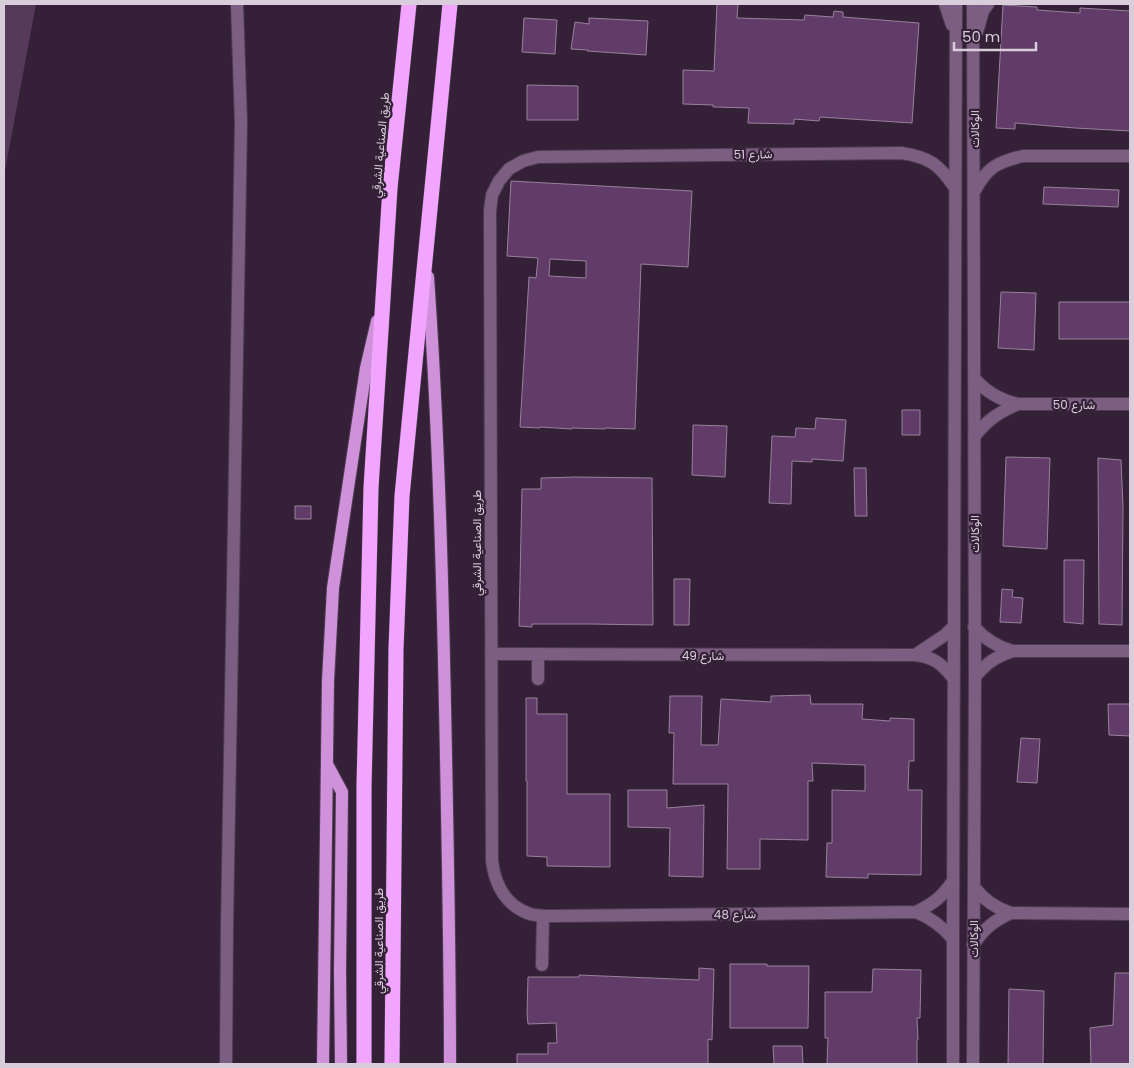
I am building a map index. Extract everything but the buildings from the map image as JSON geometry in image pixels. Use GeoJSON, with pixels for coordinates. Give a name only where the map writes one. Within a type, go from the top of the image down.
{"type":"FeatureCollection","features":[{"type":"Feature","properties":{"kind":"highway","name":"طريق الصناعية الشرقي"},"geometry":{"type":"LineString","coordinates":[[364,1064],[364,787],[371,488],[390,188],[409,4]]}},
{"type":"Feature","properties":{"kind":"highway","name":"طريق الصناعية الشرقي"},"geometry":{"type":"LineString","coordinates":[[392,1064],[396,649],[402,496],[450,4]]}},
{"type":"Feature","properties":{"kind":"main road","name":"طريق الصناعية الشرقي"},"geometry":{"type":"LineString","coordinates":[[427,248],[433,348],[443,625],[450,1064]]}},
{"type":"Feature","properties":{"kind":"main road","name":"طريق الصناعية الشرقي"},"geometry":{"type":"LineString","coordinates":[[323,1064],[326,764],[333,588],[366,368],[384,289]]}},
{"type":"Feature","properties":{"kind":"main road"},"geometry":{"type":"LineString","coordinates":[[326,764],[342,792],[341,1064]]}},
{"type":"Feature","properties":{"kind":"street"},"geometry":{"type":"LineString","coordinates":[[226,1064],[241,123],[237,4]]}},
{"type":"Feature","properties":{"kind":"street"},"geometry":{"type":"LineString","coordinates":[[945,4],[956,40]]}},
{"type":"Feature","properties":{"kind":"street","name":"الوكالات"},"geometry":{"type":"LineString","coordinates":[[953,1064],[956,4]]}},
{"type":"Feature","properties":{"kind":"street","name":"الوكالات"},"geometry":{"type":"LineString","coordinates":[[973,4],[975,676],[973,1064]]}},
{"type":"Feature","properties":{"kind":"street"},"geometry":{"type":"LineString","coordinates":[[973,44],[983,11],[988,4]]}},
{"type":"Feature","properties":{"kind":"street","name":"شارع 51"},"geometry":{"type":"LineString","coordinates":[[538,157],[901,153],[918,155],[933,162],[946,174],[955,188]]}},
{"type":"Feature","properties":{"kind":"street"},"geometry":{"type":"LineString","coordinates":[[974,192],[982,178],[993,167],[1007,159],[1023,156],[1130,156]]}},
{"type":"Feature","properties":{"kind":"street","name":"طريق الصناعية الشرقي"},"geometry":{"type":"LineString","coordinates":[[538,157],[523,161],[509,169],[499,181],[492,195],[490,211],[492,852],[493,873],[503,894],[520,909],[531,914],[548,916]]}},
{"type":"Feature","properties":{"kind":"street","name":"شارع 50"},"geometry":{"type":"LineString","coordinates":[[974,378],[982,388],[993,396],[1018,404],[1130,404]]}},
{"type":"Feature","properties":{"kind":"street","name":"شارع 50"},"geometry":{"type":"LineString","coordinates":[[974,437],[982,426],[993,417],[1018,404]]}},
{"type":"Feature","properties":{"kind":"street"},"geometry":{"type":"LineString","coordinates":[[915,655],[945,635],[954,626]]}},
{"type":"Feature","properties":{"kind":"street"},"geometry":{"type":"LineString","coordinates":[[974,627],[991,643],[1013,651],[1130,651]]}},
{"type":"Feature","properties":{"kind":"street"},"geometry":{"type":"LineString","coordinates":[[975,676],[991,660],[1013,651]]}},
{"type":"Feature","properties":{"kind":"street","name":"شارع 49"},"geometry":{"type":"LineString","coordinates":[[491,654],[915,655],[926,656],[936,661],[954,678]]}},
{"type":"Feature","properties":{"kind":"street"},"geometry":{"type":"LineString","coordinates":[[538,654],[538,678]]}},
{"type":"Feature","properties":{"kind":"street","name":"شارع 48"},"geometry":{"type":"LineString","coordinates":[[548,916],[916,912],[937,900],[953,881]]}},
{"type":"Feature","properties":{"kind":"street"},"geometry":{"type":"LineString","coordinates":[[974,887],[990,904],[1011,914],[1130,914]]}},
{"type":"Feature","properties":{"kind":"street","name":"شارع 48"},"geometry":{"type":"LineString","coordinates":[[916,912],[937,922],[953,939]]}},
{"type":"Feature","properties":{"kind":"street"},"geometry":{"type":"LineString","coordinates":[[973,945],[980,934],[989,926],[1011,914]]}},
{"type":"Feature","properties":{"kind":"street"},"geometry":{"type":"LineString","coordinates":[[542,965],[548,916]]}},
{"type":"Feature","properties":{"kind":"shaded area"},"geometry":{"type":"Polygon","coordinates":[[[4,4],[36,4],[4,176],[4,4]]]}}]}
